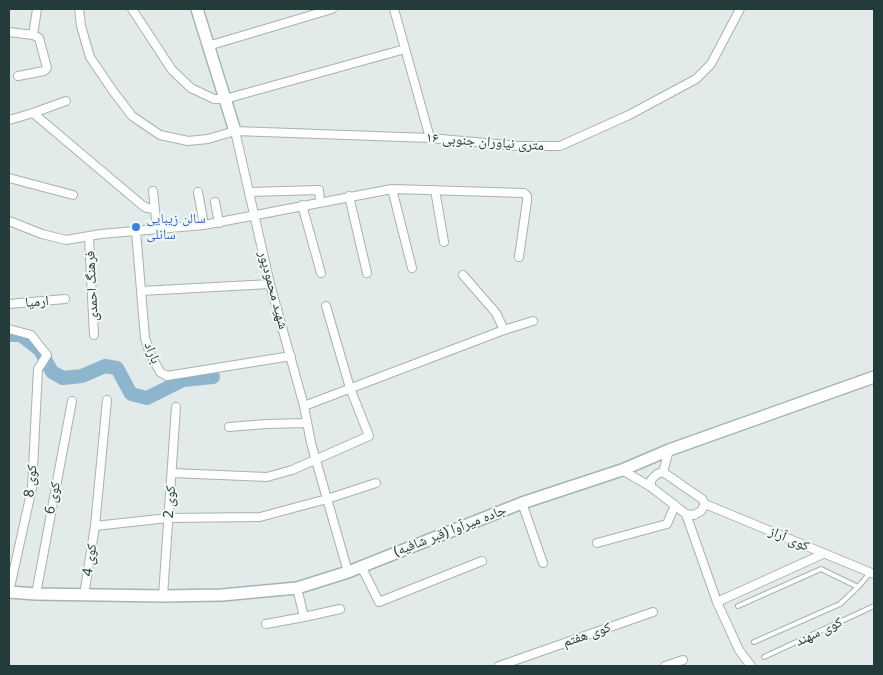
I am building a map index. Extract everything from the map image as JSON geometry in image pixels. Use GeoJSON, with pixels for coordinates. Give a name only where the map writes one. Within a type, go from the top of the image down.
{"type":"FeatureCollection","features":[{"type":"Feature","properties":{"kind":"street"},"geometry":{"type":"LineString","coordinates":[[33,36],[37,9]]}},
{"type":"Feature","properties":{"kind":"street","name":"۱۶ متری نیاوران جنوبی"},"geometry":{"type":"LineString","coordinates":[[79,9],[81,26],[90,57],[132,116],[160,135],[188,141],[208,139],[235,131],[430,138],[518,146],[560,146],[628,115],[696,79],[711,64],[740,9]]}},
{"type":"Feature","properties":{"kind":"street"},"geometry":{"type":"LineString","coordinates":[[132,9],[172,70],[191,88],[214,99],[225,99],[405,49]]}},
{"type":"Feature","properties":{"kind":"street","name":"شهید محمودپور"},"geometry":{"type":"LineString","coordinates":[[196,9],[235,131],[270,284],[304,406],[316,461],[348,572]]}},
{"type":"Feature","properties":{"kind":"street"},"geometry":{"type":"LineString","coordinates":[[208,46],[332,9]]}},
{"type":"Feature","properties":{"kind":"street"},"geometry":{"type":"LineString","coordinates":[[394,9],[430,138]]}},
{"type":"Feature","properties":{"kind":"street"},"geometry":{"type":"LineString","coordinates":[[9,32],[38,38],[47,68],[44,71],[18,76]]}},
{"type":"Feature","properties":{"kind":"street"},"geometry":{"type":"LineString","coordinates":[[9,120],[33,114],[66,101]]}},
{"type":"Feature","properties":{"kind":"street"},"geometry":{"type":"LineString","coordinates":[[33,114],[142,205],[155,209]]}},
{"type":"Feature","properties":{"kind":"street"},"geometry":{"type":"LineString","coordinates":[[9,178],[73,196]]}},
{"type":"Feature","properties":{"kind":"street"},"geometry":{"type":"LineString","coordinates":[[392,189],[412,268]]}},
{"type":"Feature","properties":{"kind":"street"},"geometry":{"type":"LineString","coordinates":[[9,221],[42,234],[66,240],[89,238],[101,234],[204,226],[392,189],[524,193],[527,196],[527,201],[519,256]]}},
{"type":"Feature","properties":{"kind":"street"},"geometry":{"type":"LineString","coordinates":[[249,192],[318,190],[320,202]]}},
{"type":"Feature","properties":{"kind":"street"},"geometry":{"type":"LineString","coordinates":[[435,190],[444,242]]}},
{"type":"Feature","properties":{"kind":"street"},"geometry":{"type":"LineString","coordinates":[[153,191],[157,229]]}},
{"type":"Feature","properties":{"kind":"street"},"geometry":{"type":"LineString","coordinates":[[198,192],[204,226]]}},
{"type":"Feature","properties":{"kind":"street"},"geometry":{"type":"LineString","coordinates":[[349,196],[367,273]]}},
{"type":"Feature","properties":{"kind":"street"},"geometry":{"type":"LineString","coordinates":[[215,202],[219,223]]}},
{"type":"Feature","properties":{"kind":"street"},"geometry":{"type":"LineString","coordinates":[[302,206],[321,273]]}},
{"type":"Feature","properties":{"kind":"street","name":"باراد"},"geometry":{"type":"LineString","coordinates":[[136,231],[145,338],[157,367],[167,376],[291,356]]}},
{"type":"Feature","properties":{"kind":"street","name":"فرهنگ احمدی"},"geometry":{"type":"LineString","coordinates":[[89,238],[94,335]]}},
{"type":"Feature","properties":{"kind":"street"},"geometry":{"type":"LineString","coordinates":[[464,275],[496,313],[504,330]]}},
{"type":"Feature","properties":{"kind":"street"},"geometry":{"type":"LineString","coordinates":[[141,291],[270,284]]}},
{"type":"Feature","properties":{"kind":"street","name":"ارمیا"},"geometry":{"type":"LineString","coordinates":[[9,304],[64,299]]}},
{"type":"Feature","properties":{"kind":"street"},"geometry":{"type":"LineString","coordinates":[[172,473],[267,477],[316,461],[369,436],[350,388],[326,306]]}},
{"type":"Feature","properties":{"kind":"street"},"geometry":{"type":"LineString","coordinates":[[304,406],[504,330],[533,321]]}},
{"type":"Feature","properties":{"kind":"street","name":"کوی 8"},"geometry":{"type":"LineString","coordinates":[[9,329],[31,335],[47,355],[38,369],[32,488],[9,592]]}},
{"type":"Feature","properties":{"kind":"street","name":"جاده میرآوا (قبر شافیه)"},"geometry":{"type":"LineString","coordinates":[[9,592],[162,596],[222,595],[297,588],[348,572],[522,503],[622,470],[669,450],[874,377]]}},
{"type":"Feature","properties":{"kind":"street","name":"کوی 4"},"geometry":{"type":"LineString","coordinates":[[84,595],[96,526],[107,400]]}},
{"type":"Feature","properties":{"kind":"street","name":"کوی 6"},"geometry":{"type":"LineString","coordinates":[[36,594],[72,402]]}},
{"type":"Feature","properties":{"kind":"street","name":"کوی 2"},"geometry":{"type":"LineString","coordinates":[[162,596],[176,407]]}},
{"type":"Feature","properties":{"kind":"street"},"geometry":{"type":"LineString","coordinates":[[229,427],[307,423]]}},
{"type":"Feature","properties":{"kind":"street"},"geometry":{"type":"LineString","coordinates":[[651,487],[651,480],[657,474],[663,472],[669,450]]}},
{"type":"Feature","properties":{"kind":"street"},"geometry":{"type":"LineString","coordinates":[[622,470],[651,487],[686,514],[717,602],[739,650],[751,666]]}},
{"type":"Feature","properties":{"kind":"street","name":"کوی آراز"},"geometry":{"type":"LineString","coordinates":[[663,472],[698,496],[705,504],[872,573]]}},
{"type":"Feature","properties":{"kind":"street"},"geometry":{"type":"LineString","coordinates":[[96,526],[168,518],[260,517],[376,484]]}},
{"type":"Feature","properties":{"kind":"street"},"geometry":{"type":"LineString","coordinates":[[522,503],[542,563]]}},
{"type":"Feature","properties":{"kind":"street"},"geometry":{"type":"LineString","coordinates":[[686,514],[694,515],[701,511],[705,504]]}},
{"type":"Feature","properties":{"kind":"street"},"geometry":{"type":"LineString","coordinates":[[597,543],[667,524],[675,505]]}},
{"type":"Feature","properties":{"kind":"street"},"geometry":{"type":"LineString","coordinates":[[717,602],[824,554]]}},
{"type":"Feature","properties":{"kind":"street"},"geometry":{"type":"LineString","coordinates":[[361,566],[378,602],[482,561]]}},
{"type":"Feature","properties":{"kind":"street"},"geometry":{"type":"LineString","coordinates":[[297,588],[304,617]]}},
{"type":"Feature","properties":{"kind":"street"},"geometry":{"type":"LineString","coordinates":[[266,624],[340,609]]}},
{"type":"Feature","properties":{"kind":"street","name":"کوی هفتم"},"geometry":{"type":"LineString","coordinates":[[499,666],[521,662],[653,612]]}},
{"type":"Feature","properties":{"kind":"street"},"geometry":{"type":"LineString","coordinates":[[665,666],[683,660]]}},
{"type":"Feature","properties":{"kind":"lane"},"geometry":{"type":"LineString","coordinates":[[738,606],[821,569],[858,587]]}},
{"type":"Feature","properties":{"kind":"lane"},"geometry":{"type":"LineString","coordinates":[[754,642],[840,604],[872,573]]}},
{"type":"Feature","properties":{"kind":"lane","name":"کوی سهند"},"geometry":{"type":"LineString","coordinates":[[764,658],[874,606]]}},
{"type":"Feature","properties":{"kind":"waterway"},"geometry":{"type":"LineString","coordinates":[[9,335],[21,335],[40,350],[52,372],[63,378],[82,376],[105,366],[117,368],[131,394],[147,398],[183,380],[213,377]]}},
{"type":"Feature","properties":{"kind":"place","name":"سالن زیبایی سانلی"},"geometry":{"type":"Point","coordinates":[136,227]}}]}
